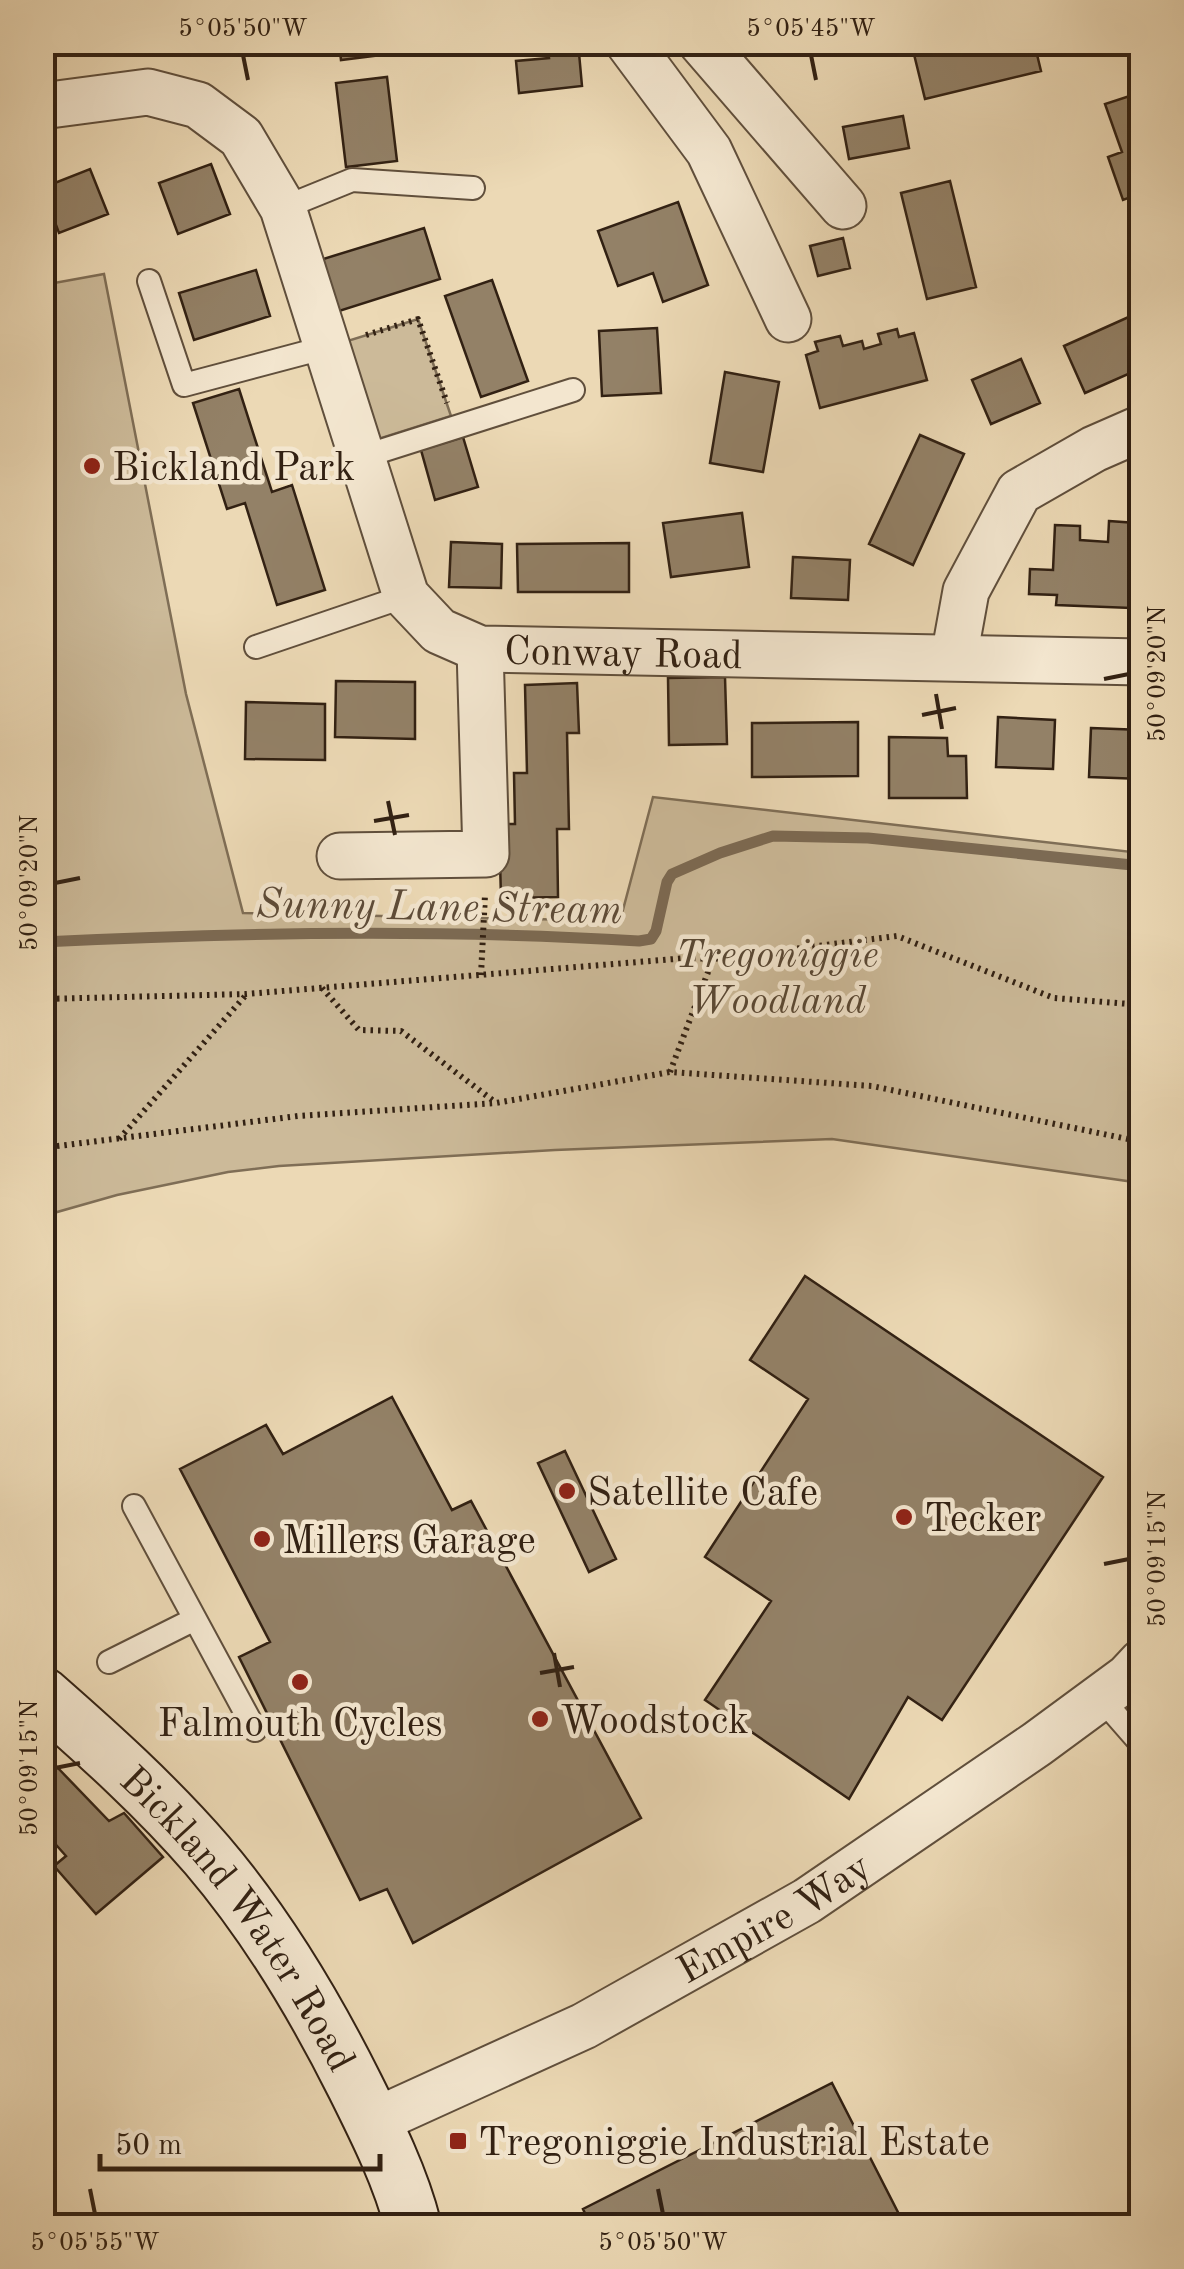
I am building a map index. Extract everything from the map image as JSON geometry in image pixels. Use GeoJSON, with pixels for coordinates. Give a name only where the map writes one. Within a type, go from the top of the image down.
{"type":"FeatureCollection","features":[{"type":"Feature","properties":{"kind":"street"},"geometry":{"type":"LineString","coordinates":[[628,42],[709,151],[788,319]]}},
{"type":"Feature","properties":{"kind":"street"},"geometry":{"type":"LineString","coordinates":[[716,47],[843,206]]}},
{"type":"Feature","properties":{"kind":"street","name":"Conway Road"},"geometry":{"type":"LineString","coordinates":[[42,106],[148,92],[198,105],[241,138],[283,208],[406,596],[438,631],[480,650],[1142,662]]}},
{"type":"Feature","properties":{"kind":"street"},"geometry":{"type":"LineString","coordinates":[[954,657],[966,590],[1019,492],[1094,448],[1142,428]]}},
{"type":"Feature","properties":{"kind":"street"},"geometry":{"type":"LineString","coordinates":[[340,856],[486,854],[480,650]]}},
{"type":"Feature","properties":{"kind":"street","name":"Empire Way"},"geometry":{"type":"LineString","coordinates":[[373,2122],[584,2026],[806,1901],[1038,1744],[1128,1678],[1142,1662]]}},
{"type":"Feature","properties":{"kind":"street","name":"Bickland Water Road"},"geometry":{"type":"LineString","coordinates":[[42,1695],[97,1743],[206,1854],[247,1907],[322,2020],[373,2122],[413,2226]]}},
{"type":"Feature","properties":{"kind":"lane"},"geometry":{"type":"LineString","coordinates":[[283,208],[352,180],[473,188]]}},
{"type":"Feature","properties":{"kind":"lane"},"geometry":{"type":"LineString","coordinates":[[149,281],[184,385],[327,348]]}},
{"type":"Feature","properties":{"kind":"lane"},"geometry":{"type":"LineString","coordinates":[[362,456],[574,390]]}},
{"type":"Feature","properties":{"kind":"lane"},"geometry":{"type":"LineString","coordinates":[[256,646],[406,596]]}},
{"type":"Feature","properties":{"kind":"lane"},"geometry":{"type":"LineString","coordinates":[[134,1506],[256,1730]]}},
{"type":"Feature","properties":{"kind":"lane"},"geometry":{"type":"LineString","coordinates":[[109,1662],[195,1619]]}},
{"type":"Feature","properties":{"kind":"lane"},"geometry":{"type":"LineString","coordinates":[[1100,1698],[1142,1745]]}},
{"type":"Feature","properties":{"kind":"path"},"geometry":{"type":"LineString","coordinates":[[327,348],[418,320],[454,427]]}},
{"type":"Feature","properties":{"kind":"path"},"geometry":{"type":"LineString","coordinates":[[481,975],[483,930]]}},
{"type":"Feature","properties":{"kind":"path"},"geometry":{"type":"LineString","coordinates":[[42,999],[246,994],[713,959],[897,936],[1054,998],[1142,1005]]}},
{"type":"Feature","properties":{"kind":"path"},"geometry":{"type":"LineString","coordinates":[[670,1072],[713,959]]}},
{"type":"Feature","properties":{"kind":"path"},"geometry":{"type":"LineString","coordinates":[[322,988],[360,1030],[401,1031],[496,1103]]}},
{"type":"Feature","properties":{"kind":"path"},"geometry":{"type":"LineString","coordinates":[[118,1140],[246,994]]}},
{"type":"Feature","properties":{"kind":"path"},"geometry":{"type":"LineString","coordinates":[[42,1148],[298,1116],[496,1103],[670,1072],[872,1086],[1142,1142]]}},
{"type":"Feature","properties":{"kind":"green space","name":"Tregoniggie Woodland"},"geometry":{"type":"Polygon","coordinates":[[[104,274],[186,694],[243,913],[620,921],[653,797],[1141,853],[1141,1183],[832,1139],[279,1166],[228,1172],[117,1195],[43,1216],[43,285],[104,274]]]}},
{"type":"Feature","properties":{"kind":"green space"},"geometry":{"type":"Polygon","coordinates":[[[418,319],[451,416],[372,441],[341,343],[418,319]]]}},
{"type":"Feature","properties":{"kind":"building"},"geometry":{"type":"Polygon","coordinates":[[[179,42],[273,42],[180,54],[179,42]]]}},
{"type":"Feature","properties":{"kind":"building"},"geometry":{"type":"Polygon","coordinates":[[[339,42],[389,42],[390,54],[341,60],[339,42]]]}},
{"type":"Feature","properties":{"kind":"building"},"geometry":{"type":"Polygon","coordinates":[[[547,42],[578,42],[582,86],[519,93],[516,61],[549,58],[547,42]]]}},
{"type":"Feature","properties":{"kind":"building"},"geometry":{"type":"Polygon","coordinates":[[[911,42],[1034,42],[1041,71],[925,99],[911,42]]]}},
{"type":"Feature","properties":{"kind":"building"},"geometry":{"type":"Polygon","coordinates":[[[387,77],[397,161],[346,167],[336,83],[387,77]]]}},
{"type":"Feature","properties":{"kind":"building"},"geometry":{"type":"Polygon","coordinates":[[[1142,92],[1142,193],[1123,200],[1108,157],[1122,152],[1105,104],[1142,92]]]}},
{"type":"Feature","properties":{"kind":"building"},"geometry":{"type":"Polygon","coordinates":[[[903,116],[909,148],[849,159],[843,127],[903,116]]]}},
{"type":"Feature","properties":{"kind":"building"},"geometry":{"type":"Polygon","coordinates":[[[211,164],[230,214],[178,234],[159,183],[211,164]]]}},
{"type":"Feature","properties":{"kind":"building"},"geometry":{"type":"Polygon","coordinates":[[[90,169],[108,214],[59,233],[42,188],[90,169]]]}},
{"type":"Feature","properties":{"kind":"building"},"geometry":{"type":"Polygon","coordinates":[[[950,181],[976,287],[927,299],[901,193],[950,181]]]}},
{"type":"Feature","properties":{"kind":"building"},"geometry":{"type":"Polygon","coordinates":[[[678,202],[708,285],[663,302],[653,273],[618,286],[598,231],[678,202]]]}},
{"type":"Feature","properties":{"kind":"building"},"geometry":{"type":"Polygon","coordinates":[[[424,228],[440,279],[336,312],[320,260],[424,228]]]}},
{"type":"Feature","properties":{"kind":"building"},"geometry":{"type":"Polygon","coordinates":[[[843,238],[850,268],[818,276],[810,246],[843,238]]]}},
{"type":"Feature","properties":{"kind":"building"},"geometry":{"type":"Polygon","coordinates":[[[256,270],[270,316],[194,340],[179,293],[256,270]]]}},
{"type":"Feature","properties":{"kind":"building"},"geometry":{"type":"Polygon","coordinates":[[[492,280],[528,381],[481,397],[445,296],[492,280]]]}},
{"type":"Feature","properties":{"kind":"building"},"geometry":{"type":"Polygon","coordinates":[[[1142,311],[1142,368],[1085,393],[1064,346],[1142,311]]]}},
{"type":"Feature","properties":{"kind":"building"},"geometry":{"type":"Polygon","coordinates":[[[657,328],[661,393],[602,396],[599,331],[657,328]]]}},
{"type":"Feature","properties":{"kind":"building"},"geometry":{"type":"Polygon","coordinates":[[[897,329],[899,337],[914,333],[927,380],[820,408],[806,355],[818,351],[815,342],[840,336],[843,346],[862,341],[864,349],[881,344],[878,334],[897,329]]]}},
{"type":"Feature","properties":{"kind":"building"},"geometry":{"type":"Polygon","coordinates":[[[1021,359],[1040,403],[991,424],[972,380],[1021,359]]]}},
{"type":"Feature","properties":{"kind":"building"},"geometry":{"type":"Polygon","coordinates":[[[725,372],[779,382],[763,472],[710,463],[725,372]]]}},
{"type":"Feature","properties":{"kind":"building"},"geometry":{"type":"Polygon","coordinates":[[[239,389],[272,492],[292,485],[325,590],[277,605],[245,503],[227,509],[193,403],[239,389]]]}},
{"type":"Feature","properties":{"kind":"building"},"geometry":{"type":"Polygon","coordinates":[[[920,435],[964,454],[913,565],[869,544],[920,435]]]}},
{"type":"Feature","properties":{"kind":"building"},"geometry":{"type":"Polygon","coordinates":[[[463,437],[478,487],[435,500],[421,450],[463,437]]]}},
{"type":"Feature","properties":{"kind":"building"},"geometry":{"type":"Polygon","coordinates":[[[742,513],[749,567],[671,577],[663,523],[742,513]]]}},
{"type":"Feature","properties":{"kind":"building"},"geometry":{"type":"Polygon","coordinates":[[[1109,521],[1136,523],[1134,561],[1142,561],[1142,594],[1132,594],[1131,608],[1056,605],[1057,595],[1029,594],[1030,569],[1053,570],[1055,525],[1080,526],[1080,540],[1108,542],[1109,521]]]}},
{"type":"Feature","properties":{"kind":"building"},"geometry":{"type":"Polygon","coordinates":[[[451,542],[502,544],[501,588],[449,587],[451,542]]]}},
{"type":"Feature","properties":{"kind":"building"},"geometry":{"type":"Polygon","coordinates":[[[629,543],[629,592],[518,592],[517,544],[629,543]]]}},
{"type":"Feature","properties":{"kind":"building"},"geometry":{"type":"Polygon","coordinates":[[[793,557],[850,560],[848,600],[791,598],[793,557]]]}},
{"type":"Feature","properties":{"kind":"building"},"geometry":{"type":"Polygon","coordinates":[[[725,677],[727,744],[669,745],[668,678],[725,677]]]}},
{"type":"Feature","properties":{"kind":"building"},"geometry":{"type":"Polygon","coordinates":[[[336,681],[415,682],[415,739],[335,737],[336,681]]]}},
{"type":"Feature","properties":{"kind":"building"},"geometry":{"type":"Polygon","coordinates":[[[577,683],[579,733],[567,733],[569,829],[557,829],[558,897],[501,898],[499,824],[515,824],[514,773],[527,773],[525,685],[577,683]]]}},
{"type":"Feature","properties":{"kind":"building"},"geometry":{"type":"Polygon","coordinates":[[[246,702],[325,704],[325,760],[245,759],[246,702]]]}},
{"type":"Feature","properties":{"kind":"building"},"geometry":{"type":"Polygon","coordinates":[[[998,717],[1055,720],[1053,769],[996,767],[998,717]]]}},
{"type":"Feature","properties":{"kind":"building"},"geometry":{"type":"Polygon","coordinates":[[[858,722],[858,776],[752,777],[752,723],[858,722]]]}},
{"type":"Feature","properties":{"kind":"building"},"geometry":{"type":"Polygon","coordinates":[[[1091,728],[1142,730],[1142,779],[1089,777],[1091,728]]]}},
{"type":"Feature","properties":{"kind":"building"},"geometry":{"type":"Polygon","coordinates":[[[889,737],[947,738],[948,756],[966,756],[967,798],[889,798],[889,737]]]}},
{"type":"Feature","properties":{"kind":"building","name":"Tecker"},"geometry":{"type":"Polygon","coordinates":[[[805,1276],[1103,1477],[942,1720],[908,1697],[849,1799],[705,1700],[771,1601],[705,1557],[808,1399],[750,1360],[805,1276]]]}},
{"type":"Feature","properties":{"kind":"building"},"geometry":{"type":"Polygon","coordinates":[[[392,1397],[452,1510],[471,1501],[641,1818],[413,1943],[387,1889],[360,1900],[239,1657],[270,1642],[180,1469],[266,1425],[283,1454],[392,1397]]]}},
{"type":"Feature","properties":{"kind":"building","name":"Satellite Cafe"},"geometry":{"type":"Polygon","coordinates":[[[565,1451],[616,1559],[589,1572],[538,1463],[565,1451]]]}},
{"type":"Feature","properties":{"kind":"building"},"geometry":{"type":"Polygon","coordinates":[[[56,1766],[109,1821],[124,1813],[163,1857],[96,1914],[54,1866],[66,1856],[42,1829],[42,1778],[56,1766]]]}},
{"type":"Feature","properties":{"kind":"building"},"geometry":{"type":"Polygon","coordinates":[[[832,2083],[905,2226],[591,2226],[583,2209],[832,2083]]]}},
{"type":"Feature","properties":{"kind":"waterway","name":"Sunny Lane Stream"},"geometry":{"type":"LineString","coordinates":[[42,942],[341,933],[639,941],[651,939],[656,931],[672,874],[773,836],[868,838],[1142,866]]}},
{"type":"Feature","properties":{"kind":"place","name":"Bickland Park"},"geometry":{"type":"Point","coordinates":[92,466]}},
{"type":"Feature","properties":{"kind":"place","name":"Satellite Cafe"},"geometry":{"type":"Point","coordinates":[567,1491]}},
{"type":"Feature","properties":{"kind":"place","name":"Tecker"},"geometry":{"type":"Point","coordinates":[904,1517]}},
{"type":"Feature","properties":{"kind":"place","name":"Millers Garage"},"geometry":{"type":"Point","coordinates":[262,1539]}},
{"type":"Feature","properties":{"kind":"place","name":"Falmouth Cycles"},"geometry":{"type":"Point","coordinates":[300,1682]}},
{"type":"Feature","properties":{"kind":"place","name":"Woodstock"},"geometry":{"type":"Point","coordinates":[540,1719]}},
{"type":"Feature","properties":{"kind":"place","name":"Tregoniggie Industrial Estate"},"geometry":{"type":"Point","coordinates":[458,2141]}}]}
